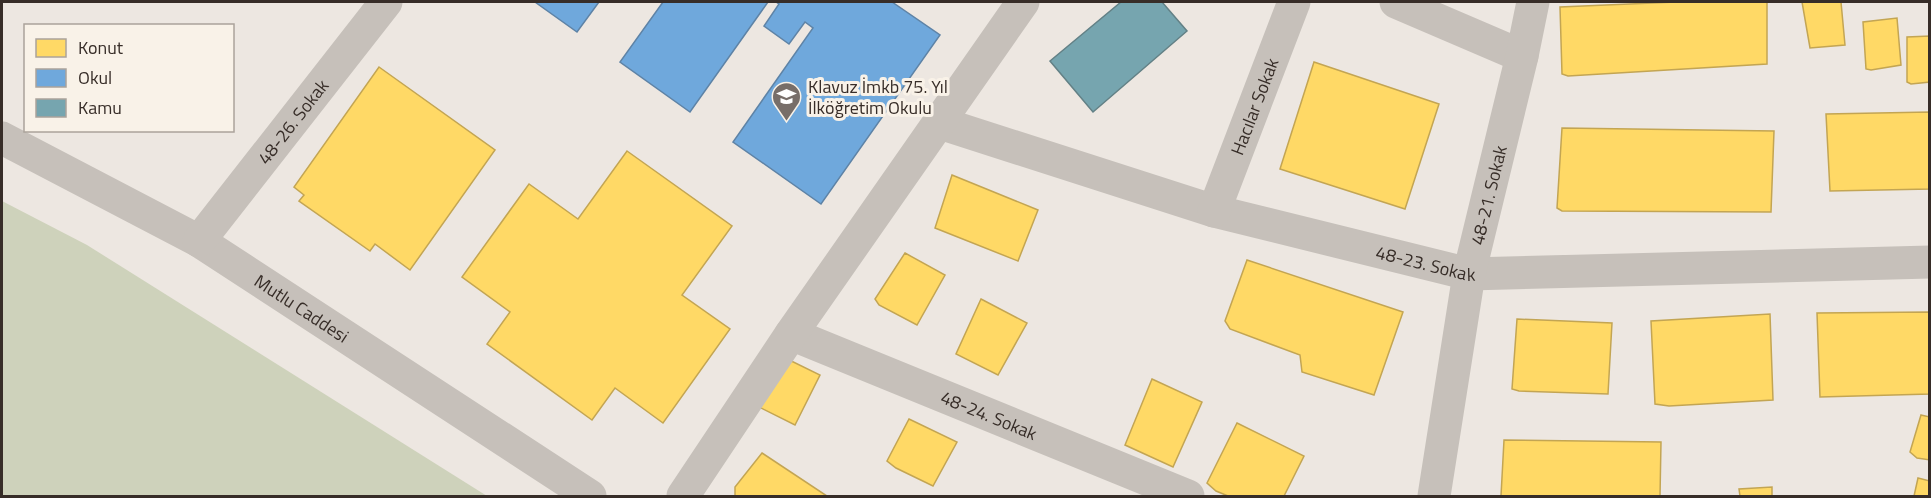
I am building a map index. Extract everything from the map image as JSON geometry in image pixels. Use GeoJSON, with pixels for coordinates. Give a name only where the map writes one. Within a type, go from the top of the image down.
{"type":"FeatureCollection","features":[{"type":"Feature","properties":{"kind":"street","name":"48-26. Sokak"},"geometry":{"type":"LineString","coordinates":[[199,241],[386,2]]}},
{"type":"Feature","properties":{"kind":"street"},"geometry":{"type":"LineString","coordinates":[[683,496],[791,334],[1023,2]]}},
{"type":"Feature","properties":{"kind":"street","name":"Hacılar Sokak"},"geometry":{"type":"LineString","coordinates":[[1214,211],[1294,2]]}},
{"type":"Feature","properties":{"kind":"street"},"geometry":{"type":"LineString","coordinates":[[1396,2],[1522,56]]}},
{"type":"Feature","properties":{"kind":"street","name":"48-21. Sokak"},"geometry":{"type":"LineString","coordinates":[[1434,496],[1469,274],[1533,2]]}},
{"type":"Feature","properties":{"kind":"street","name":"48-23. Sokak"},"geometry":{"type":"LineString","coordinates":[[940,123],[1214,211],[1469,274],[1929,262]]}},
{"type":"Feature","properties":{"kind":"street","name":"Mutlu Caddesi"},"geometry":{"type":"LineString","coordinates":[[2,138],[199,241],[590,496]]}},
{"type":"Feature","properties":{"kind":"street","name":"48-24. Sokak"},"geometry":{"type":"LineString","coordinates":[[791,334],[1188,496]]}},
{"type":"Feature","properties":{"kind":"green space"},"geometry":{"type":"Polygon","coordinates":[[[2,201],[87,245],[487,496],[2,496],[2,201]]]}},
{"type":"Feature","properties":{"kind":"building: Konut"},"geometry":{"type":"Polygon","coordinates":[[[1676,2],[1767,2],[1767,64],[1568,76],[1562,74],[1560,7],[1676,2]]]}},
{"type":"Feature","properties":{"kind":"building: Konut"},"geometry":{"type":"Polygon","coordinates":[[[1802,2],[1841,2],[1845,45],[1810,48],[1802,2]]]}},
{"type":"Feature","properties":{"kind":"building: Konut"},"geometry":{"type":"Polygon","coordinates":[[[1897,18],[1901,65],[1866,69],[1863,22],[1897,18]]]}},
{"type":"Feature","properties":{"kind":"building: Konut"},"geometry":{"type":"Polygon","coordinates":[[[1930,36],[1930,82],[1911,84],[1907,82],[1907,37],[1930,36]]]}},
{"type":"Feature","properties":{"kind":"building: Konut"},"geometry":{"type":"Polygon","coordinates":[[[1314,62],[1439,104],[1405,209],[1280,169],[1314,62]]]}},
{"type":"Feature","properties":{"kind":"building: Konut"},"geometry":{"type":"Polygon","coordinates":[[[379,67],[495,150],[410,270],[375,244],[370,251],[299,201],[304,195],[294,187],[379,67]]]}},
{"type":"Feature","properties":{"kind":"building: Konut"},"geometry":{"type":"Polygon","coordinates":[[[1930,112],[1930,189],[1830,191],[1826,114],[1930,112]]]}},
{"type":"Feature","properties":{"kind":"building: Konut"},"geometry":{"type":"Polygon","coordinates":[[[1562,128],[1774,131],[1771,212],[1562,211],[1557,208],[1562,128]]]}},
{"type":"Feature","properties":{"kind":"building: Konut"},"geometry":{"type":"Polygon","coordinates":[[[627,151],[732,226],[682,295],[730,329],[663,423],[615,388],[592,420],[487,344],[510,312],[462,277],[529,184],[578,219],[627,151]]]}},
{"type":"Feature","properties":{"kind":"building: Konut"},"geometry":{"type":"Polygon","coordinates":[[[952,175],[1038,210],[1018,261],[935,228],[952,175]]]}},
{"type":"Feature","properties":{"kind":"building: Konut"},"geometry":{"type":"Polygon","coordinates":[[[905,253],[945,275],[917,325],[879,305],[875,299],[905,253]]]}},
{"type":"Feature","properties":{"kind":"building: Konut"},"geometry":{"type":"Polygon","coordinates":[[[1247,260],[1403,312],[1374,395],[1302,372],[1300,355],[1230,329],[1225,321],[1247,260]]]}},
{"type":"Feature","properties":{"kind":"building: Konut"},"geometry":{"type":"Polygon","coordinates":[[[981,299],[1027,323],[998,375],[956,354],[981,299]]]}},
{"type":"Feature","properties":{"kind":"building: Konut"},"geometry":{"type":"Polygon","coordinates":[[[1930,312],[1930,394],[1820,397],[1817,313],[1930,312]]]}},
{"type":"Feature","properties":{"kind":"building: Konut"},"geometry":{"type":"Polygon","coordinates":[[[1770,314],[1773,400],[1669,406],[1655,404],[1651,321],[1770,314]]]}},
{"type":"Feature","properties":{"kind":"building: Konut"},"geometry":{"type":"Polygon","coordinates":[[[1517,319],[1612,323],[1608,394],[1512,389],[1517,319]]]}},
{"type":"Feature","properties":{"kind":"building: Konut"},"geometry":{"type":"Polygon","coordinates":[[[775,353],[820,375],[795,425],[751,403],[775,353]]]}},
{"type":"Feature","properties":{"kind":"building: Konut"},"geometry":{"type":"Polygon","coordinates":[[[1152,379],[1202,402],[1173,467],[1125,445],[1152,379]]]}},
{"type":"Feature","properties":{"kind":"building: Konut"},"geometry":{"type":"Polygon","coordinates":[[[1921,415],[1930,417],[1930,460],[1917,458],[1910,452],[1921,415]]]}},
{"type":"Feature","properties":{"kind":"building: Konut"},"geometry":{"type":"Polygon","coordinates":[[[909,419],[957,442],[933,486],[896,468],[887,461],[909,419]]]}},
{"type":"Feature","properties":{"kind":"building: Konut"},"geometry":{"type":"Polygon","coordinates":[[[1237,423],[1304,456],[1284,496],[1228,496],[1216,491],[1207,483],[1237,423]]]}},
{"type":"Feature","properties":{"kind":"building: Konut"},"geometry":{"type":"Polygon","coordinates":[[[1504,440],[1661,442],[1660,496],[1501,496],[1504,440]]]}},
{"type":"Feature","properties":{"kind":"building: Konut"},"geometry":{"type":"Polygon","coordinates":[[[762,453],[827,496],[735,496],[735,487],[762,453]]]}},
{"type":"Feature","properties":{"kind":"building: Konut"},"geometry":{"type":"Polygon","coordinates":[[[1918,478],[1930,481],[1930,496],[1914,496],[1918,478]]]}},
{"type":"Feature","properties":{"kind":"building: Konut"},"geometry":{"type":"Polygon","coordinates":[[[1772,487],[1772,496],[1740,496],[1739,489],[1772,487]]]}},
{"type":"Feature","properties":{"kind":"building: Okul"},"geometry":{"type":"Polygon","coordinates":[[[535,2],[599,2],[577,32],[535,2]]]}},
{"type":"Feature","properties":{"kind":"building: Okul"},"geometry":{"type":"Polygon","coordinates":[[[663,2],[768,2],[690,112],[620,62],[663,2]]]}},
{"type":"Feature","properties":{"kind":"building: Okul"},"geometry":{"type":"Polygon","coordinates":[[[776,2],[892,2],[940,35],[821,204],[733,142],[813,28],[805,22],[789,44],[764,26],[779,4],[776,2]]]}},
{"type":"Feature","properties":{"kind":"building: Kamu"},"geometry":{"type":"Polygon","coordinates":[[[1121,2],[1162,2],[1187,31],[1093,112],[1050,61],[1121,2]]]}},
{"type":"Feature","properties":{"kind":"place","name":"Klavuz İmkb 75. Yıl İlköğretim Okulu"},"geometry":{"type":"Point","coordinates":[787,122]}}]}
